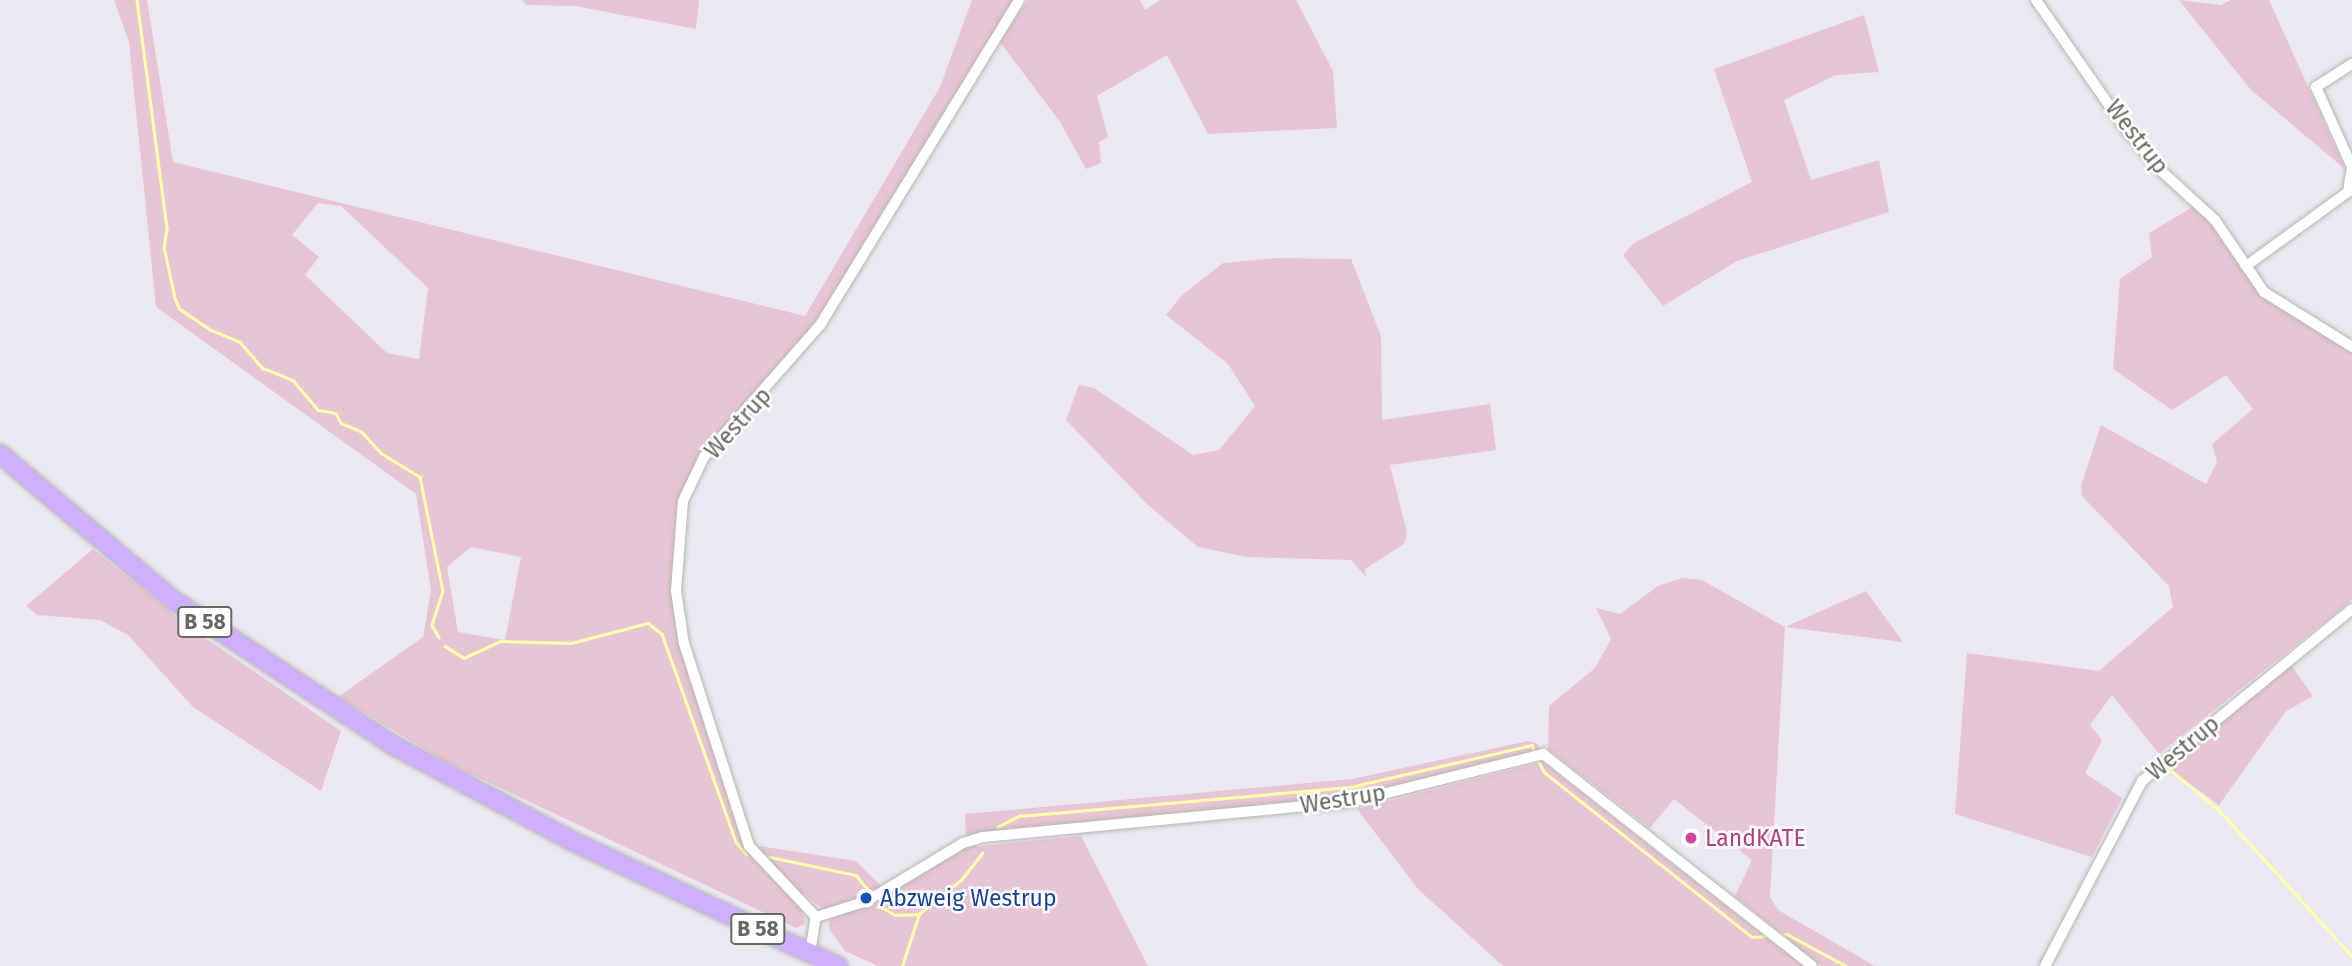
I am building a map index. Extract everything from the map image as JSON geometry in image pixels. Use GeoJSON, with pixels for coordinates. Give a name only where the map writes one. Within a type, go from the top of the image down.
{"type":"FeatureCollection","features":[{"type":"Feature","properties":{"kind":"main road","name":"B 58"},"geometry":{"type":"LineString","coordinates":[[0,454],[173,600],[393,745],[574,842],[838,966]]}},
{"type":"Feature","properties":{"kind":"street","name":"Westrup"},"geometry":{"type":"LineString","coordinates":[[1019,0],[820,326],[704,457],[683,501],[676,591],[688,657],[749,846],[816,917],[867,901],[963,843],[983,837],[1355,801],[1543,754],[1812,966]]}},
{"type":"Feature","properties":{"kind":"street","name":"Westrup"},"geometry":{"type":"LineString","coordinates":[[2036,0],[2125,128],[2158,169],[2215,220],[2246,266],[2274,300],[2352,347]]}},
{"type":"Feature","properties":{"kind":"street"},"geometry":{"type":"LineString","coordinates":[[2246,266],[2348,192],[2352,167],[2316,87],[2352,64]]}},
{"type":"Feature","properties":{"kind":"street","name":"Westrup"},"geometry":{"type":"LineString","coordinates":[[2045,966],[2142,781],[2352,608]]}},
{"type":"Feature","properties":{"kind":"street"},"geometry":{"type":"LineString","coordinates":[[810,953],[816,917]]}},
{"type":"Feature","properties":{"kind":"shaded area"},"geometry":{"type":"Polygon","coordinates":[[[114,0],[147,0],[173,162],[805,316],[940,87],[972,0],[1017,0],[819,322],[701,456],[679,501],[672,592],[746,847],[771,878],[800,900],[805,924],[796,928],[448,763],[338,697],[423,637],[431,590],[416,494],[156,307],[129,42],[114,0]],[[318,203],[292,235],[319,257],[305,275],[387,353],[419,359],[428,288],[341,206],[318,203]],[[471,547],[447,567],[458,632],[505,640],[521,557],[471,547]]]}},
{"type":"Feature","properties":{"kind":"shaded area"},"geometry":{"type":"Polygon","coordinates":[[[522,0],[699,0],[696,29],[575,6],[527,5],[522,0]]]}},
{"type":"Feature","properties":{"kind":"shaded area"},"geometry":{"type":"Polygon","coordinates":[[[1028,0],[1140,0],[1145,10],[1160,0],[1296,0],[1333,71],[1337,128],[1208,134],[1167,55],[1097,96],[1108,137],[1099,142],[1101,163],[1086,169],[1060,122],[1000,42],[1028,0]]]}},
{"type":"Feature","properties":{"kind":"shaded area"},"geometry":{"type":"Polygon","coordinates":[[[2179,0],[2221,5],[2231,0],[2269,0],[2345,169],[2251,90],[2179,0]]]}},
{"type":"Feature","properties":{"kind":"shaded area"},"geometry":{"type":"Polygon","coordinates":[[[1864,15],[1879,72],[1836,75],[1784,100],[1811,180],[1879,160],[1889,212],[1737,261],[1663,306],[1623,255],[1634,243],[1752,182],[1714,69],[1864,15]]]}},
{"type":"Feature","properties":{"kind":"shaded area"},"geometry":{"type":"Polygon","coordinates":[[[2196,205],[2263,294],[2352,350],[2352,600],[2159,754],[2112,695],[2090,725],[2102,740],[2085,773],[2122,798],[2092,857],[1955,814],[1967,653],[2099,671],[2173,607],[2169,586],[2082,496],[2081,486],[2101,425],[2206,484],[2217,462],[2212,444],[2253,409],[2226,375],[2172,410],[2113,369],[2120,279],[2152,257],[2149,233],[2196,205]]]}},
{"type":"Feature","properties":{"kind":"shaded area"},"geometry":{"type":"Polygon","coordinates":[[[1276,258],[1351,259],[1381,336],[1382,420],[1490,404],[1496,450],[1390,465],[1407,533],[1404,544],[1365,569],[1366,577],[1351,560],[1247,557],[1198,547],[1147,504],[1066,420],[1079,385],[1094,388],[1193,455],[1219,450],[1255,406],[1228,364],[1166,315],[1181,296],[1223,263],[1276,258]]]}},
{"type":"Feature","properties":{"kind":"shaded area"},"geometry":{"type":"Polygon","coordinates":[[[93,549],[189,627],[341,731],[321,791],[193,707],[128,635],[100,620],[37,615],[26,606],[93,549]]]}},
{"type":"Feature","properties":{"kind":"shaded area"},"geometry":{"type":"Polygon","coordinates":[[[1683,578],[1702,580],[1785,627],[1770,897],[1778,910],[1875,966],[1821,966],[1735,896],[1752,860],[1674,799],[1650,828],[1548,749],[1549,706],[1595,668],[1611,639],[1596,608],[1620,614],[1658,586],[1683,578]]]}},
{"type":"Feature","properties":{"kind":"shaded area"},"geometry":{"type":"Polygon","coordinates":[[[1866,591],[1903,642],[1785,627],[1866,591]]]}},
{"type":"Feature","properties":{"kind":"shaded area"},"geometry":{"type":"Polygon","coordinates":[[[2291,665],[2313,696],[2286,711],[2219,805],[2167,767],[2291,665]]]}},
{"type":"Feature","properties":{"kind":"shaded area"},"geometry":{"type":"Polygon","coordinates":[[[1528,741],[1538,744],[1540,753],[1354,800],[966,838],[965,814],[1352,779],[1528,741]]]}},
{"type":"Feature","properties":{"kind":"shaded area"},"geometry":{"type":"Polygon","coordinates":[[[1543,762],[1806,966],[1503,966],[1418,889],[1357,809],[1543,762]]]}},
{"type":"Feature","properties":{"kind":"shaded area"},"geometry":{"type":"Polygon","coordinates":[[[1081,836],[1148,966],[878,966],[845,951],[829,929],[830,917],[869,903],[962,848],[1081,836]]]}},
{"type":"Feature","properties":{"kind":"shaded area"},"geometry":{"type":"Polygon","coordinates":[[[752,845],[856,861],[882,887],[826,911],[776,874],[752,845]]]}},
{"type":"Feature","properties":{"kind":"waterway"},"geometry":{"type":"LineString","coordinates":[[137,0],[167,229],[164,247],[180,309],[211,330],[240,342],[263,368],[293,380],[318,410],[336,413],[341,423],[362,432],[381,453],[420,477],[443,591],[432,625],[439,637]]}},
{"type":"Feature","properties":{"kind":"waterway"},"geometry":{"type":"LineString","coordinates":[[445,646],[464,658],[500,641],[571,643],[648,623],[662,634],[736,842],[746,854]]}},
{"type":"Feature","properties":{"kind":"waterway"},"geometry":{"type":"LineString","coordinates":[[997,827],[1019,816],[1350,787],[1532,745],[1535,753]]}},
{"type":"Feature","properties":{"kind":"waterway"},"geometry":{"type":"LineString","coordinates":[[1538,760],[1544,772],[1752,937],[1767,936]]}},
{"type":"Feature","properties":{"kind":"waterway"},"geometry":{"type":"LineString","coordinates":[[2167,767],[2220,811],[2352,956]]}},
{"type":"Feature","properties":{"kind":"waterway"},"geometry":{"type":"LineString","coordinates":[[902,966],[919,914],[962,879],[982,853]]}},
{"type":"Feature","properties":{"kind":"waterway"},"geometry":{"type":"LineString","coordinates":[[765,856],[856,875],[870,892]]}},
{"type":"Feature","properties":{"kind":"waterway"},"geometry":{"type":"LineString","coordinates":[[880,906],[895,915],[919,914]]}},
{"type":"Feature","properties":{"kind":"waterway"},"geometry":{"type":"LineString","coordinates":[[1777,935],[1787,934],[1846,966]]}},
{"type":"Feature","properties":{"kind":"place","name":"LandKATE"},"geometry":{"type":"Point","coordinates":[1691,838]}},
{"type":"Feature","properties":{"kind":"place","name":"Abzweig Westrup"},"geometry":{"type":"Point","coordinates":[866,898]}}]}
